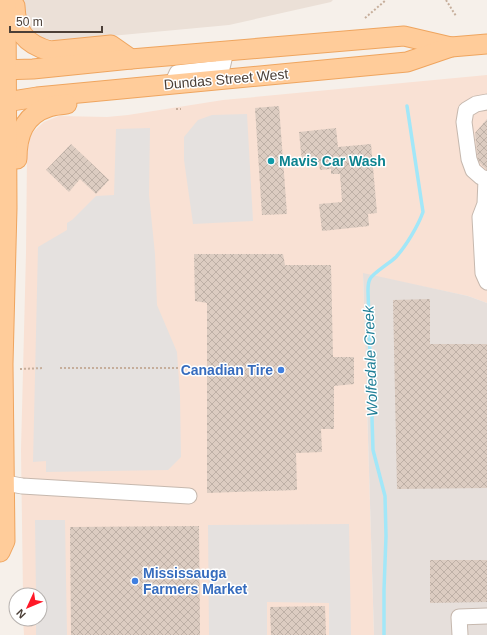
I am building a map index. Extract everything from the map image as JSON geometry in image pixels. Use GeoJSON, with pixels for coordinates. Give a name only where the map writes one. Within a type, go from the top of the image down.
{"type":"FeatureCollection","features":[{"type":"Feature","properties":{"kind":"main road"},"geometry":{"type":"LineString","coordinates":[[0,552],[5,541],[3,483],[8,364],[7,208],[3,103],[6,0]]}},
{"type":"Feature","properties":{"kind":"main road"},"geometry":{"type":"LineString","coordinates":[[15,0],[19,30],[32,44],[50,51],[111,45],[131,59]]}},
{"type":"Feature","properties":{"kind":"main road","name":"Dundas Street West"},"geometry":{"type":"LineString","coordinates":[[3,70],[33,69],[131,59],[404,36],[451,46],[487,44]]}},
{"type":"Feature","properties":{"kind":"main road","name":"Dundas Street West"},"geometry":{"type":"LineString","coordinates":[[3,103],[37,97],[407,62],[451,46]]}},
{"type":"Feature","properties":{"kind":"main road"},"geometry":{"type":"LineString","coordinates":[[7,208],[16,203],[17,150],[22,128],[34,114],[49,107],[84,102],[94,92]]}},
{"type":"Feature","properties":{"kind":"lane"},"geometry":{"type":"LineString","coordinates":[[172,84],[177,72],[222,68],[226,51]]}},
{"type":"Feature","properties":{"kind":"lane"},"geometry":{"type":"LineString","coordinates":[[487,102],[476,104],[466,110],[464,122],[469,159],[473,170],[481,177],[487,179],[485,204],[480,217],[483,273],[487,282]]}},
{"type":"Feature","properties":{"kind":"lane"},"geometry":{"type":"LineString","coordinates":[[3,483],[22,486],[189,496]]}},
{"type":"Feature","properties":{"kind":"lane"},"geometry":{"type":"LineString","coordinates":[[460,635],[459,617],[487,616]]}},
{"type":"Feature","properties":{"kind":"path"},"geometry":{"type":"LineString","coordinates":[[365,18],[386,0]]}},
{"type":"Feature","properties":{"kind":"path"},"geometry":{"type":"LineString","coordinates":[[446,0],[456,16]]}},
{"type":"Feature","properties":{"kind":"path"},"geometry":{"type":"LineString","coordinates":[[176,109],[181,109]]}},
{"type":"Feature","properties":{"kind":"path"},"geometry":{"type":"LineString","coordinates":[[8,364],[44,368]]}},
{"type":"Feature","properties":{"kind":"path"},"geometry":{"type":"LineString","coordinates":[[60,368],[180,368]]}},
{"type":"Feature","properties":{"kind":"shaded area"},"geometry":{"type":"Polygon","coordinates":[[[23,0],[333,0],[331,2],[229,25],[57,41],[42,38],[33,33],[28,27],[23,13],[23,0]]]}},
{"type":"Feature","properties":{"kind":"shaded area"},"geometry":{"type":"Polygon","coordinates":[[[487,75],[487,303],[468,296],[363,274],[374,635],[24,635],[24,627],[48,627],[48,587],[23,587],[21,450],[27,155],[29,140],[33,132],[44,122],[59,116],[107,117],[128,115],[223,100],[487,75]]]}},
{"type":"Feature","properties":{"kind":"shaded area"},"geometry":{"type":"Polygon","coordinates":[[[247,114],[253,221],[193,224],[184,160],[184,137],[198,120],[212,115],[247,114]]]}},
{"type":"Feature","properties":{"kind":"shaded area"},"geometry":{"type":"Polygon","coordinates":[[[150,128],[149,195],[155,254],[157,305],[177,352],[180,396],[181,457],[168,470],[46,472],[46,461],[33,462],[38,247],[67,230],[67,223],[72,220],[96,196],[114,195],[116,129],[150,128]]]}},
{"type":"Feature","properties":{"kind":"shaded area"},"geometry":{"type":"Polygon","coordinates":[[[363,273],[468,296],[487,303],[487,635],[374,635],[363,273]]]}},
{"type":"Feature","properties":{"kind":"shaded area"},"geometry":{"type":"Polygon","coordinates":[[[35,520],[65,520],[67,635],[36,635],[36,627],[48,627],[48,587],[36,587],[35,520]]]}},
{"type":"Feature","properties":{"kind":"shaded area"},"geometry":{"type":"Polygon","coordinates":[[[349,524],[351,635],[329,635],[329,603],[267,602],[267,635],[209,635],[208,525],[349,524]]]}},
{"type":"Feature","properties":{"kind":"building","name":"Mavis Car Wash"},"geometry":{"type":"Polygon","coordinates":[[[279,106],[287,214],[262,215],[255,108],[279,106]]]}},
{"type":"Feature","properties":{"kind":"building"},"geometry":{"type":"Polygon","coordinates":[[[487,119],[487,170],[478,161],[475,133],[487,119]]]}},
{"type":"Feature","properties":{"kind":"building"},"geometry":{"type":"Polygon","coordinates":[[[336,128],[338,147],[371,144],[377,213],[368,214],[369,226],[322,231],[319,204],[342,202],[340,174],[331,174],[331,169],[320,170],[319,162],[302,163],[299,132],[336,128]]]}},
{"type":"Feature","properties":{"kind":"building"},"geometry":{"type":"Polygon","coordinates":[[[71,144],[109,180],[96,194],[80,179],[69,192],[46,170],[71,144]]]}},
{"type":"Feature","properties":{"kind":"building","name":"Canadian Tire"},"geometry":{"type":"Polygon","coordinates":[[[194,254],[283,254],[285,265],[331,265],[333,357],[354,357],[354,384],[334,386],[334,429],[321,429],[322,452],[296,453],[297,490],[207,493],[207,303],[195,301],[194,254]]]}},
{"type":"Feature","properties":{"kind":"building"},"geometry":{"type":"Polygon","coordinates":[[[430,299],[430,344],[487,344],[487,488],[397,489],[393,300],[430,299]]]}},
{"type":"Feature","properties":{"kind":"building","name":"Mississauga Farmers Market"},"geometry":{"type":"Polygon","coordinates":[[[199,526],[200,635],[71,635],[70,527],[199,526]]]}},
{"type":"Feature","properties":{"kind":"building"},"geometry":{"type":"Polygon","coordinates":[[[430,560],[487,560],[487,602],[430,603],[430,560]]]}},
{"type":"Feature","properties":{"kind":"building"},"geometry":{"type":"Polygon","coordinates":[[[325,606],[326,635],[271,635],[270,607],[325,606]]]}},
{"type":"Feature","properties":{"kind":"waterway","name":"Wolfedale Creek"},"geometry":{"type":"LineString","coordinates":[[384,635],[386,536],[385,496],[373,450],[368,288],[372,277],[396,257],[404,247],[423,212],[407,106]]}},
{"type":"Feature","properties":{"kind":"place","name":"Mavis Car Wash"},"geometry":{"type":"Point","coordinates":[271,161]}},
{"type":"Feature","properties":{"kind":"place","name":"Canadian Tire"},"geometry":{"type":"Point","coordinates":[281,370]}},
{"type":"Feature","properties":{"kind":"place","name":"Mississauga Farmers Market"},"geometry":{"type":"Point","coordinates":[135,581]}}]}
